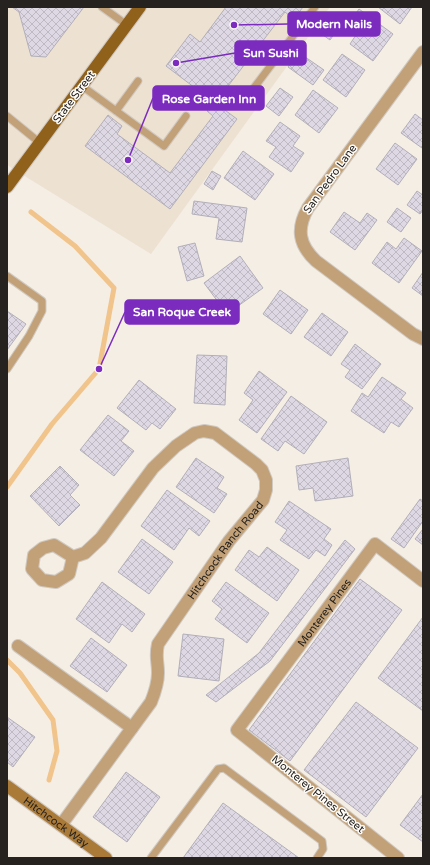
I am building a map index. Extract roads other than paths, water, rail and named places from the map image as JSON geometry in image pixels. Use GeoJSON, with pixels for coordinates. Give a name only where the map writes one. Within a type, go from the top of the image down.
{"type":"FeatureCollection","features":[{"type":"Feature","properties":{"kind":"main road","name":"State Street"},"geometry":{"type":"LineString","coordinates":[[7,187],[140,7]]}},
{"type":"Feature","properties":{"kind":"street","name":"San Pedro Lane"},"geometry":{"type":"LineString","coordinates":[[423,52],[308,208],[303,217],[301,226],[303,246],[316,261],[413,334],[423,339]]}},
{"type":"Feature","properties":{"kind":"street","name":"Hitchcock Ranch Road"},"geometry":{"type":"LineString","coordinates":[[61,825],[151,702],[156,689],[158,672],[155,655],[158,644],[229,541],[263,500],[266,490],[266,480],[262,470],[215,434],[204,431],[195,433],[176,446],[153,468],[102,538],[85,553],[73,557]]}},
{"type":"Feature","properties":{"kind":"street","name":"Monterey Pines"},"geometry":{"type":"LineString","coordinates":[[237,730],[375,544],[423,581]]}},
{"type":"Feature","properties":{"kind":"street"},"geometry":{"type":"LineString","coordinates":[[18,646],[132,728]]}},
{"type":"Feature","properties":{"kind":"street","name":"Monterey Pines Street"},"geometry":{"type":"LineString","coordinates":[[237,730],[398,858]]}},
{"type":"Feature","properties":{"kind":"street","name":"Hitchcock Way"},"geometry":{"type":"LineString","coordinates":[[7,786],[106,858]]}},
{"type":"Feature","properties":{"kind":"lane"},"geometry":{"type":"LineString","coordinates":[[102,7],[127,25]]}},
{"type":"Feature","properties":{"kind":"lane"},"geometry":{"type":"LineString","coordinates":[[247,97],[315,7]]}},
{"type":"Feature","properties":{"kind":"lane"},"geometry":{"type":"LineString","coordinates":[[116,111],[138,81]]}},
{"type":"Feature","properties":{"kind":"lane"},"geometry":{"type":"LineString","coordinates":[[82,86],[164,146],[186,116]]}},
{"type":"Feature","properties":{"kind":"lane"},"geometry":{"type":"LineString","coordinates":[[7,116],[40,143]]}},
{"type":"Feature","properties":{"kind":"lane"},"geometry":{"type":"LineString","coordinates":[[7,276],[42,301],[42,311],[29,336],[7,369]]}},
{"type":"Feature","properties":{"kind":"lane"},"geometry":{"type":"LineString","coordinates":[[151,858],[218,769],[224,768],[322,841],[324,849],[317,858]]}},
{"type":"Feature","properties":{"kind":"waterway"},"geometry":{"type":"LineString","coordinates":[[7,487],[52,424],[99,369],[114,288],[75,246],[31,212]]}},
{"type":"Feature","properties":{"kind":"waterway"},"geometry":{"type":"LineString","coordinates":[[7,660],[20,673],[53,720],[57,751],[49,780]]}},
{"type":"Feature","properties":{"kind":"place","name":"Modern Nails"},"geometry":{"type":"Point","coordinates":[234,25]}},
{"type":"Feature","properties":{"kind":"place","name":"Sun Sushi"},"geometry":{"type":"Point","coordinates":[176,63]}},
{"type":"Feature","properties":{"kind":"place","name":"Rose Garden Inn"},"geometry":{"type":"Point","coordinates":[128,160]}},
{"type":"Feature","properties":{"kind":"place","name":"San Roque Creek"},"geometry":{"type":"Point","coordinates":[99,369]}}]}
